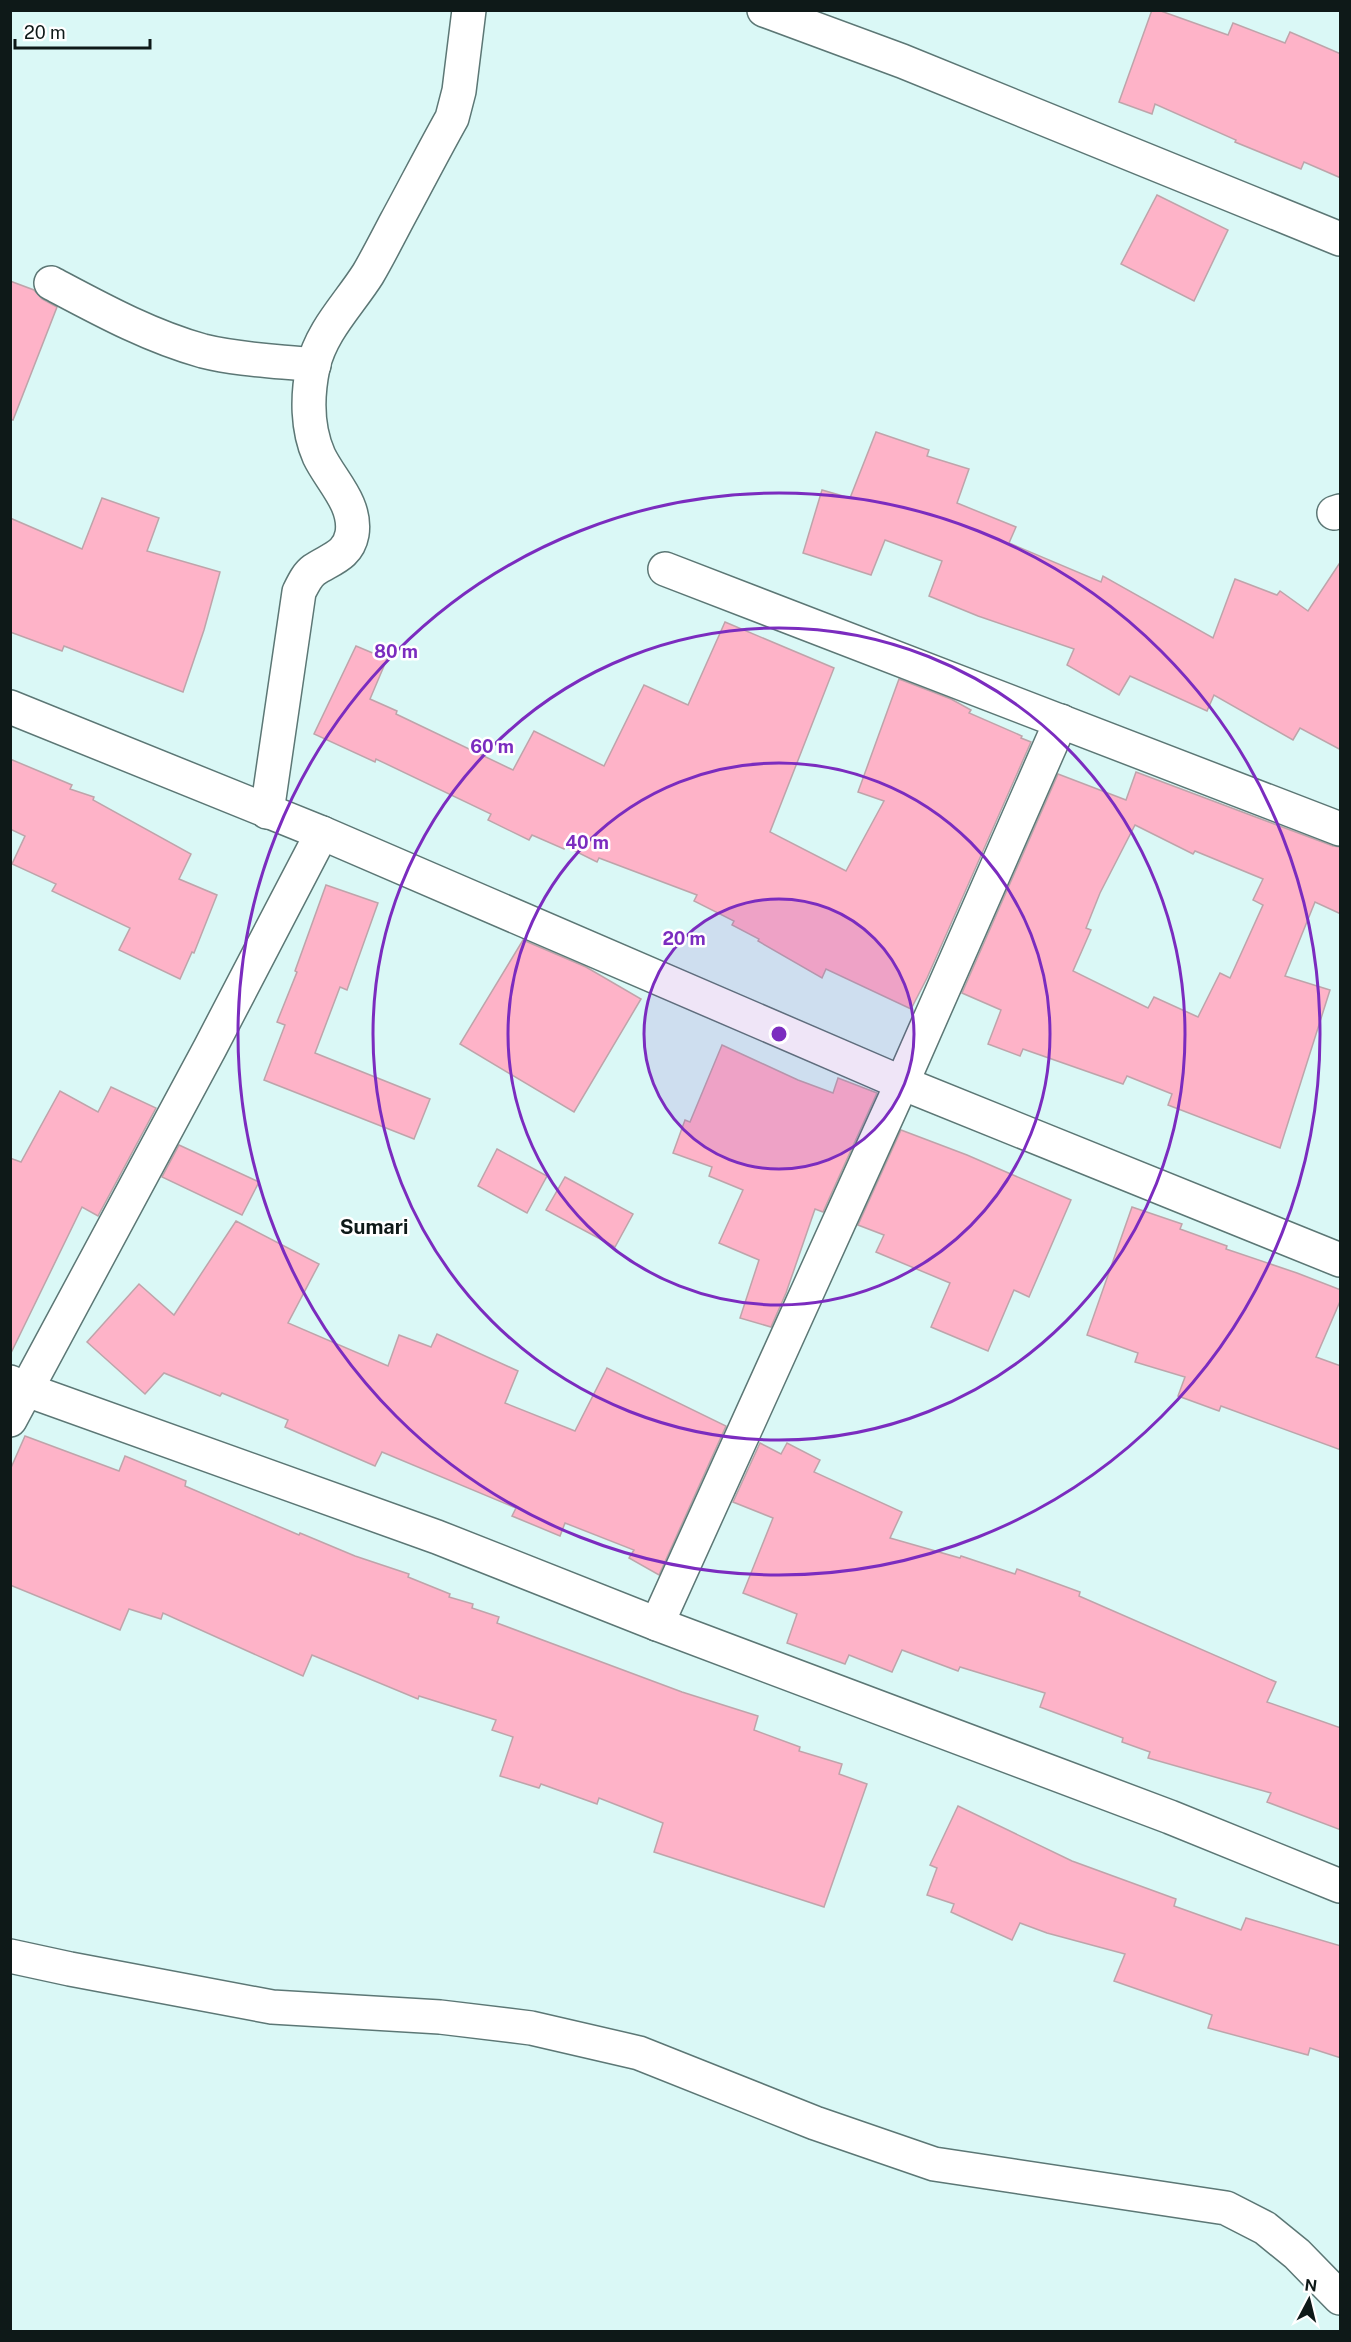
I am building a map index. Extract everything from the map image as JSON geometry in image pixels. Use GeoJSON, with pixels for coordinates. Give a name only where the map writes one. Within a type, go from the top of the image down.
{"type":"FeatureCollection","features":[{"type":"Feature","properties":{"kind":"street"},"geometry":{"type":"LineString","coordinates":[[267,812],[299,592],[313,570],[338,557],[348,545],[352,534],[352,518],[347,501],[319,456],[312,431],[309,410],[314,365],[328,330],[369,273],[452,118],[459,91],[469,10]]}},
{"type":"Feature","properties":{"kind":"street"},"geometry":{"type":"LineString","coordinates":[[764,10],[902,61],[1341,239]]}},
{"type":"Feature","properties":{"kind":"street"},"geometry":{"type":"LineString","coordinates":[[51,283],[108,314],[205,351],[314,365]]}},
{"type":"Feature","properties":{"kind":"street"},"geometry":{"type":"LineString","coordinates":[[665,569],[1341,830]]}},
{"type":"Feature","properties":{"kind":"street"},"geometry":{"type":"LineString","coordinates":[[10,707],[322,833],[902,1083],[1341,1260]]}},
{"type":"Feature","properties":{"kind":"street"},"geometry":{"type":"LineString","coordinates":[[657,1624],[902,1083],[1061,721]]}},
{"type":"Feature","properties":{"kind":"street"},"geometry":{"type":"LineString","coordinates":[[10,1420],[19,1386],[210,1048],[322,833]]}},
{"type":"Feature","properties":{"kind":"street"},"geometry":{"type":"LineString","coordinates":[[19,1386],[437,1537],[657,1624],[1170,1816],[1341,1886]]}},
{"type":"Feature","properties":{"kind":"street"},"geometry":{"type":"LineString","coordinates":[[10,1956],[70,1970],[272,2007],[440,2017],[508,2025],[531,2028],[639,2053],[814,2123],[934,2164],[1226,2208],[1265,2228],[1297,2254],[1341,2298]]}},
{"type":"Feature","properties":{"kind":"building"},"geometry":{"type":"Polygon","coordinates":[[[1152,10],[1158,10],[1228,35],[1233,23],[1285,43],[1290,32],[1341,54],[1341,178],[1304,162],[1301,169],[1235,142],[1236,140],[1155,104],[1152,114],[1119,102],[1152,10]]]}},
{"type":"Feature","properties":{"kind":"building"},"geometry":{"type":"Polygon","coordinates":[[[1157,195],[1228,230],[1194,301],[1121,264],[1157,195]]]}},
{"type":"Feature","properties":{"kind":"building"},"geometry":{"type":"Polygon","coordinates":[[[10,281],[34,290],[42,299],[57,307],[13,420],[10,419],[10,281]]]}},
{"type":"Feature","properties":{"kind":"building"},"geometry":{"type":"Polygon","coordinates":[[[876,432],[929,450],[927,456],[969,469],[957,503],[1016,527],[1009,543],[1101,582],[1103,576],[1213,638],[1235,579],[1277,595],[1280,591],[1308,611],[1341,561],[1341,750],[1300,728],[1293,740],[1214,695],[1207,711],[1130,676],[1119,695],[1067,665],[1074,649],[978,616],[929,596],[942,561],[885,540],[871,575],[803,553],[822,490],[850,498],[876,432]]]}},
{"type":"Feature","properties":{"kind":"building"},"geometry":{"type":"Polygon","coordinates":[[[102,498],[159,518],[147,551],[220,572],[183,692],[64,646],[62,651],[10,632],[10,518],[82,549],[102,498]]]}},
{"type":"Feature","properties":{"kind":"building"},"geometry":{"type":"Polygon","coordinates":[[[725,622],[834,668],[770,832],[846,871],[884,801],[858,792],[899,679],[951,699],[971,710],[969,713],[1031,742],[927,978],[911,1009],[826,969],[822,978],[732,925],[734,921],[694,901],[697,895],[599,858],[597,862],[565,846],[564,849],[532,835],[529,840],[488,820],[491,814],[376,759],[375,762],[314,734],[356,646],[387,659],[370,699],[397,711],[396,714],[513,770],[534,731],[604,766],[644,685],[688,705],[725,622]]]}},
{"type":"Feature","properties":{"kind":"building"},"geometry":{"type":"Polygon","coordinates":[[[10,759],[72,785],[70,789],[94,797],[93,800],[191,854],[179,879],[217,895],[194,953],[192,952],[180,979],[119,950],[130,928],[52,891],[56,884],[12,864],[25,836],[10,829],[10,759]]]}},
{"type":"Feature","properties":{"kind":"building"},"geometry":{"type":"Polygon","coordinates":[[[1136,772],[1333,846],[1341,847],[1341,914],[1315,902],[1285,976],[1330,990],[1280,1148],[1168,1105],[1172,1094],[1127,1076],[1123,1084],[1023,1049],[1020,1056],[988,1044],[1001,1010],[962,993],[1058,774],[1126,800],[1136,772]],[[1135,825],[1100,893],[1086,928],[1091,930],[1073,971],[1148,1008],[1154,997],[1198,1017],[1220,973],[1230,978],[1263,905],[1253,900],[1263,879],[1195,851],[1193,854],[1135,825]]]}},
{"type":"Feature","properties":{"kind":"building"},"geometry":{"type":"Polygon","coordinates":[[[326,885],[378,903],[347,990],[340,987],[315,1053],[430,1099],[414,1139],[264,1080],[285,1025],[277,1022],[297,972],[295,971],[326,885]]]}},
{"type":"Feature","properties":{"kind":"building"},"geometry":{"type":"Polygon","coordinates":[[[523,940],[586,967],[641,999],[574,1112],[460,1044],[523,940]]]}},
{"type":"Feature","properties":{"kind":"building"},"geometry":{"type":"Polygon","coordinates":[[[722,1045],[798,1080],[833,1093],[838,1078],[877,1093],[823,1212],[815,1209],[786,1293],[771,1327],[740,1318],[759,1260],[719,1243],[743,1190],[709,1176],[712,1167],[673,1153],[685,1120],[690,1122],[722,1045]]]}},
{"type":"Feature","properties":{"kind":"building"},"geometry":{"type":"Polygon","coordinates":[[[111,1087],[156,1108],[98,1216],[82,1207],[10,1355],[10,1158],[21,1162],[60,1091],[98,1112],[111,1087]]]}},
{"type":"Feature","properties":{"kind":"building"},"geometry":{"type":"Polygon","coordinates":[[[901,1130],[967,1155],[1071,1200],[1029,1297],[1014,1290],[988,1351],[931,1327],[950,1283],[876,1252],[884,1235],[858,1225],[901,1130]]]}},
{"type":"Feature","properties":{"kind":"building"},"geometry":{"type":"Polygon","coordinates":[[[179,1145],[259,1182],[242,1215],[162,1177],[179,1145]]]}},
{"type":"Feature","properties":{"kind":"building"},"geometry":{"type":"Polygon","coordinates":[[[497,1149],[547,1176],[527,1213],[478,1186],[497,1149]]]}},
{"type":"Feature","properties":{"kind":"building"},"geometry":{"type":"Polygon","coordinates":[[[565,1177],[633,1214],[615,1247],[546,1210],[565,1177]]]}},
{"type":"Feature","properties":{"kind":"building"},"geometry":{"type":"Polygon","coordinates":[[[1132,1207],[1182,1224],[1180,1229],[1227,1246],[1226,1249],[1341,1290],[1341,1299],[1316,1357],[1341,1366],[1341,1450],[1221,1406],[1219,1411],[1178,1396],[1185,1377],[1135,1362],[1138,1353],[1087,1335],[1132,1207]]]}},
{"type":"Feature","properties":{"kind":"building"},"geometry":{"type":"Polygon","coordinates":[[[236,1221],[319,1264],[288,1323],[388,1366],[399,1335],[431,1347],[437,1334],[518,1371],[505,1403],[575,1431],[607,1368],[726,1426],[659,1575],[629,1558],[634,1550],[565,1523],[560,1536],[512,1516],[516,1508],[382,1452],[375,1466],[285,1427],[288,1420],[222,1393],[220,1396],[164,1373],[145,1394],[87,1342],[139,1284],[174,1315],[236,1221]]]}},
{"type":"Feature","properties":{"kind":"building"},"geometry":{"type":"Polygon","coordinates":[[[25,1436],[119,1471],[125,1456],[186,1481],[185,1486],[299,1535],[300,1533],[355,1556],[409,1574],[408,1577],[450,1594],[449,1597],[473,1604],[472,1608],[499,1617],[497,1623],[682,1692],[758,1716],[754,1730],[800,1747],[799,1751],[842,1764],[839,1774],[867,1784],[824,1907],[654,1852],[663,1823],[599,1798],[597,1804],[541,1784],[539,1788],[500,1776],[513,1737],[492,1730],[496,1720],[419,1696],[418,1699],[312,1655],[303,1676],[163,1613],[161,1619],[129,1609],[120,1630],[10,1585],[10,1470],[25,1436]]]}},
{"type":"Feature","properties":{"kind":"building"},"geometry":{"type":"Polygon","coordinates":[[[760,1443],[781,1454],[787,1443],[820,1460],[814,1472],[902,1512],[890,1538],[960,1558],[961,1556],[1015,1574],[1017,1569],[1080,1592],[1079,1596],[1276,1682],[1267,1702],[1341,1728],[1341,1830],[1267,1802],[1271,1793],[1148,1758],[1150,1752],[1122,1742],[1123,1738],[1040,1707],[1045,1693],[960,1667],[958,1671],[902,1650],[892,1672],[849,1655],[845,1664],[787,1643],[797,1614],[743,1593],[773,1518],[733,1502],[760,1443]]]}},
{"type":"Feature","properties":{"kind":"building"},"geometry":{"type":"Polygon","coordinates":[[[958,1806],[1072,1861],[1176,1899],[1174,1906],[1241,1930],[1246,1918],[1341,1946],[1341,2058],[1310,2048],[1308,2055],[1208,2028],[1212,2015],[1114,1981],[1125,1954],[1047,1933],[1020,1923],[1012,1940],[951,1912],[954,1904],[927,1895],[937,1868],[930,1865],[958,1806]]]}},
{"type":"Feature","properties":{"kind":"district","name":"Sumari"},"geometry":{"type":"Point","coordinates":[374,1227]}}]}
